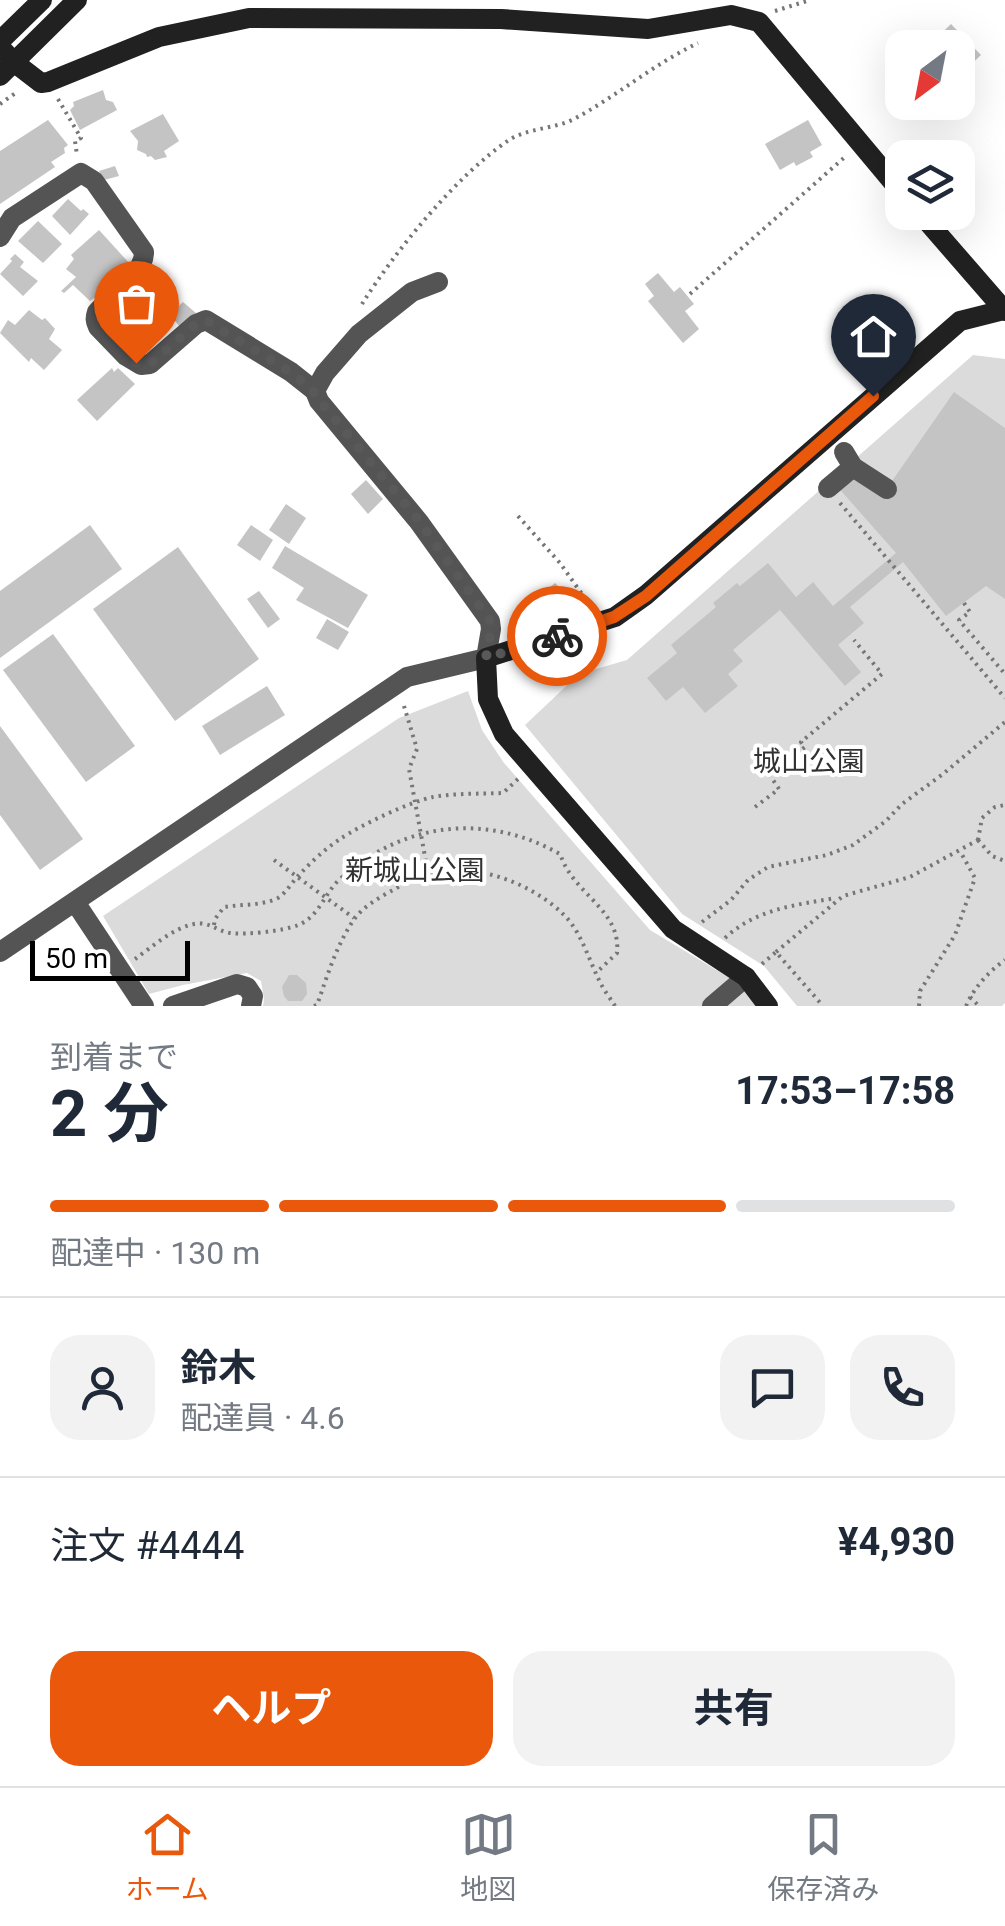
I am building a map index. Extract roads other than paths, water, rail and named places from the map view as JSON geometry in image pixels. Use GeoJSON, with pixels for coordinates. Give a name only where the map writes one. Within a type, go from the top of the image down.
{"type":"FeatureCollection","features":[{"type":"Feature","properties":{"kind":"street"},"geometry":{"type":"LineString","coordinates":[[8,70],[0,44],[42,0]]}},
{"type":"Feature","properties":{"kind":"street"},"geometry":{"type":"LineString","coordinates":[[8,70],[76,0]]}},
{"type":"Feature","properties":{"kind":"street"},"geometry":{"type":"LineString","coordinates":[[8,70],[48,82],[159,37],[249,18],[501,19],[648,29],[731,14],[759,22],[885,172]]}},
{"type":"Feature","properties":{"kind":"street"},"geometry":{"type":"LineString","coordinates":[[0,236],[12,218],[80,174],[94,181],[144,252],[140,268],[96,317],[98,327],[126,356],[141,365],[150,364],[196,324],[206,320],[315,391],[420,522],[490,621],[486,658],[488,699],[504,734],[673,930],[753,972],[768,1006]]}},
{"type":"Feature","properties":{"kind":"street"},"geometry":{"type":"LineString","coordinates":[[0,952],[407,677],[486,658],[614,617],[646,596],[960,321],[1005,310],[936,230]]}},
{"type":"Feature","properties":{"kind":"street"},"geometry":{"type":"LineString","coordinates":[[315,391],[325,373],[359,334],[412,292],[438,282]]}},
{"type":"Feature","properties":{"kind":"street"},"geometry":{"type":"LineString","coordinates":[[828,488],[848,459],[886,489]]}},
{"type":"Feature","properties":{"kind":"street"},"geometry":{"type":"LineString","coordinates":[[75,902],[144,1006]]}},
{"type":"Feature","properties":{"kind":"street"},"geometry":{"type":"LineString","coordinates":[[712,1006],[753,972]]}},
{"type":"Feature","properties":{"kind":"street"},"geometry":{"type":"LineString","coordinates":[[173,1006],[237,984],[247,987],[258,1003]]}},
{"type":"Feature","properties":{"kind":"park label","name":"城山公園"},"geometry":{"type":"Point","coordinates":[809,761]}},
{"type":"Feature","properties":{"kind":"park label","name":"新城山公園"},"geometry":{"type":"Point","coordinates":[415,870]}}]}
